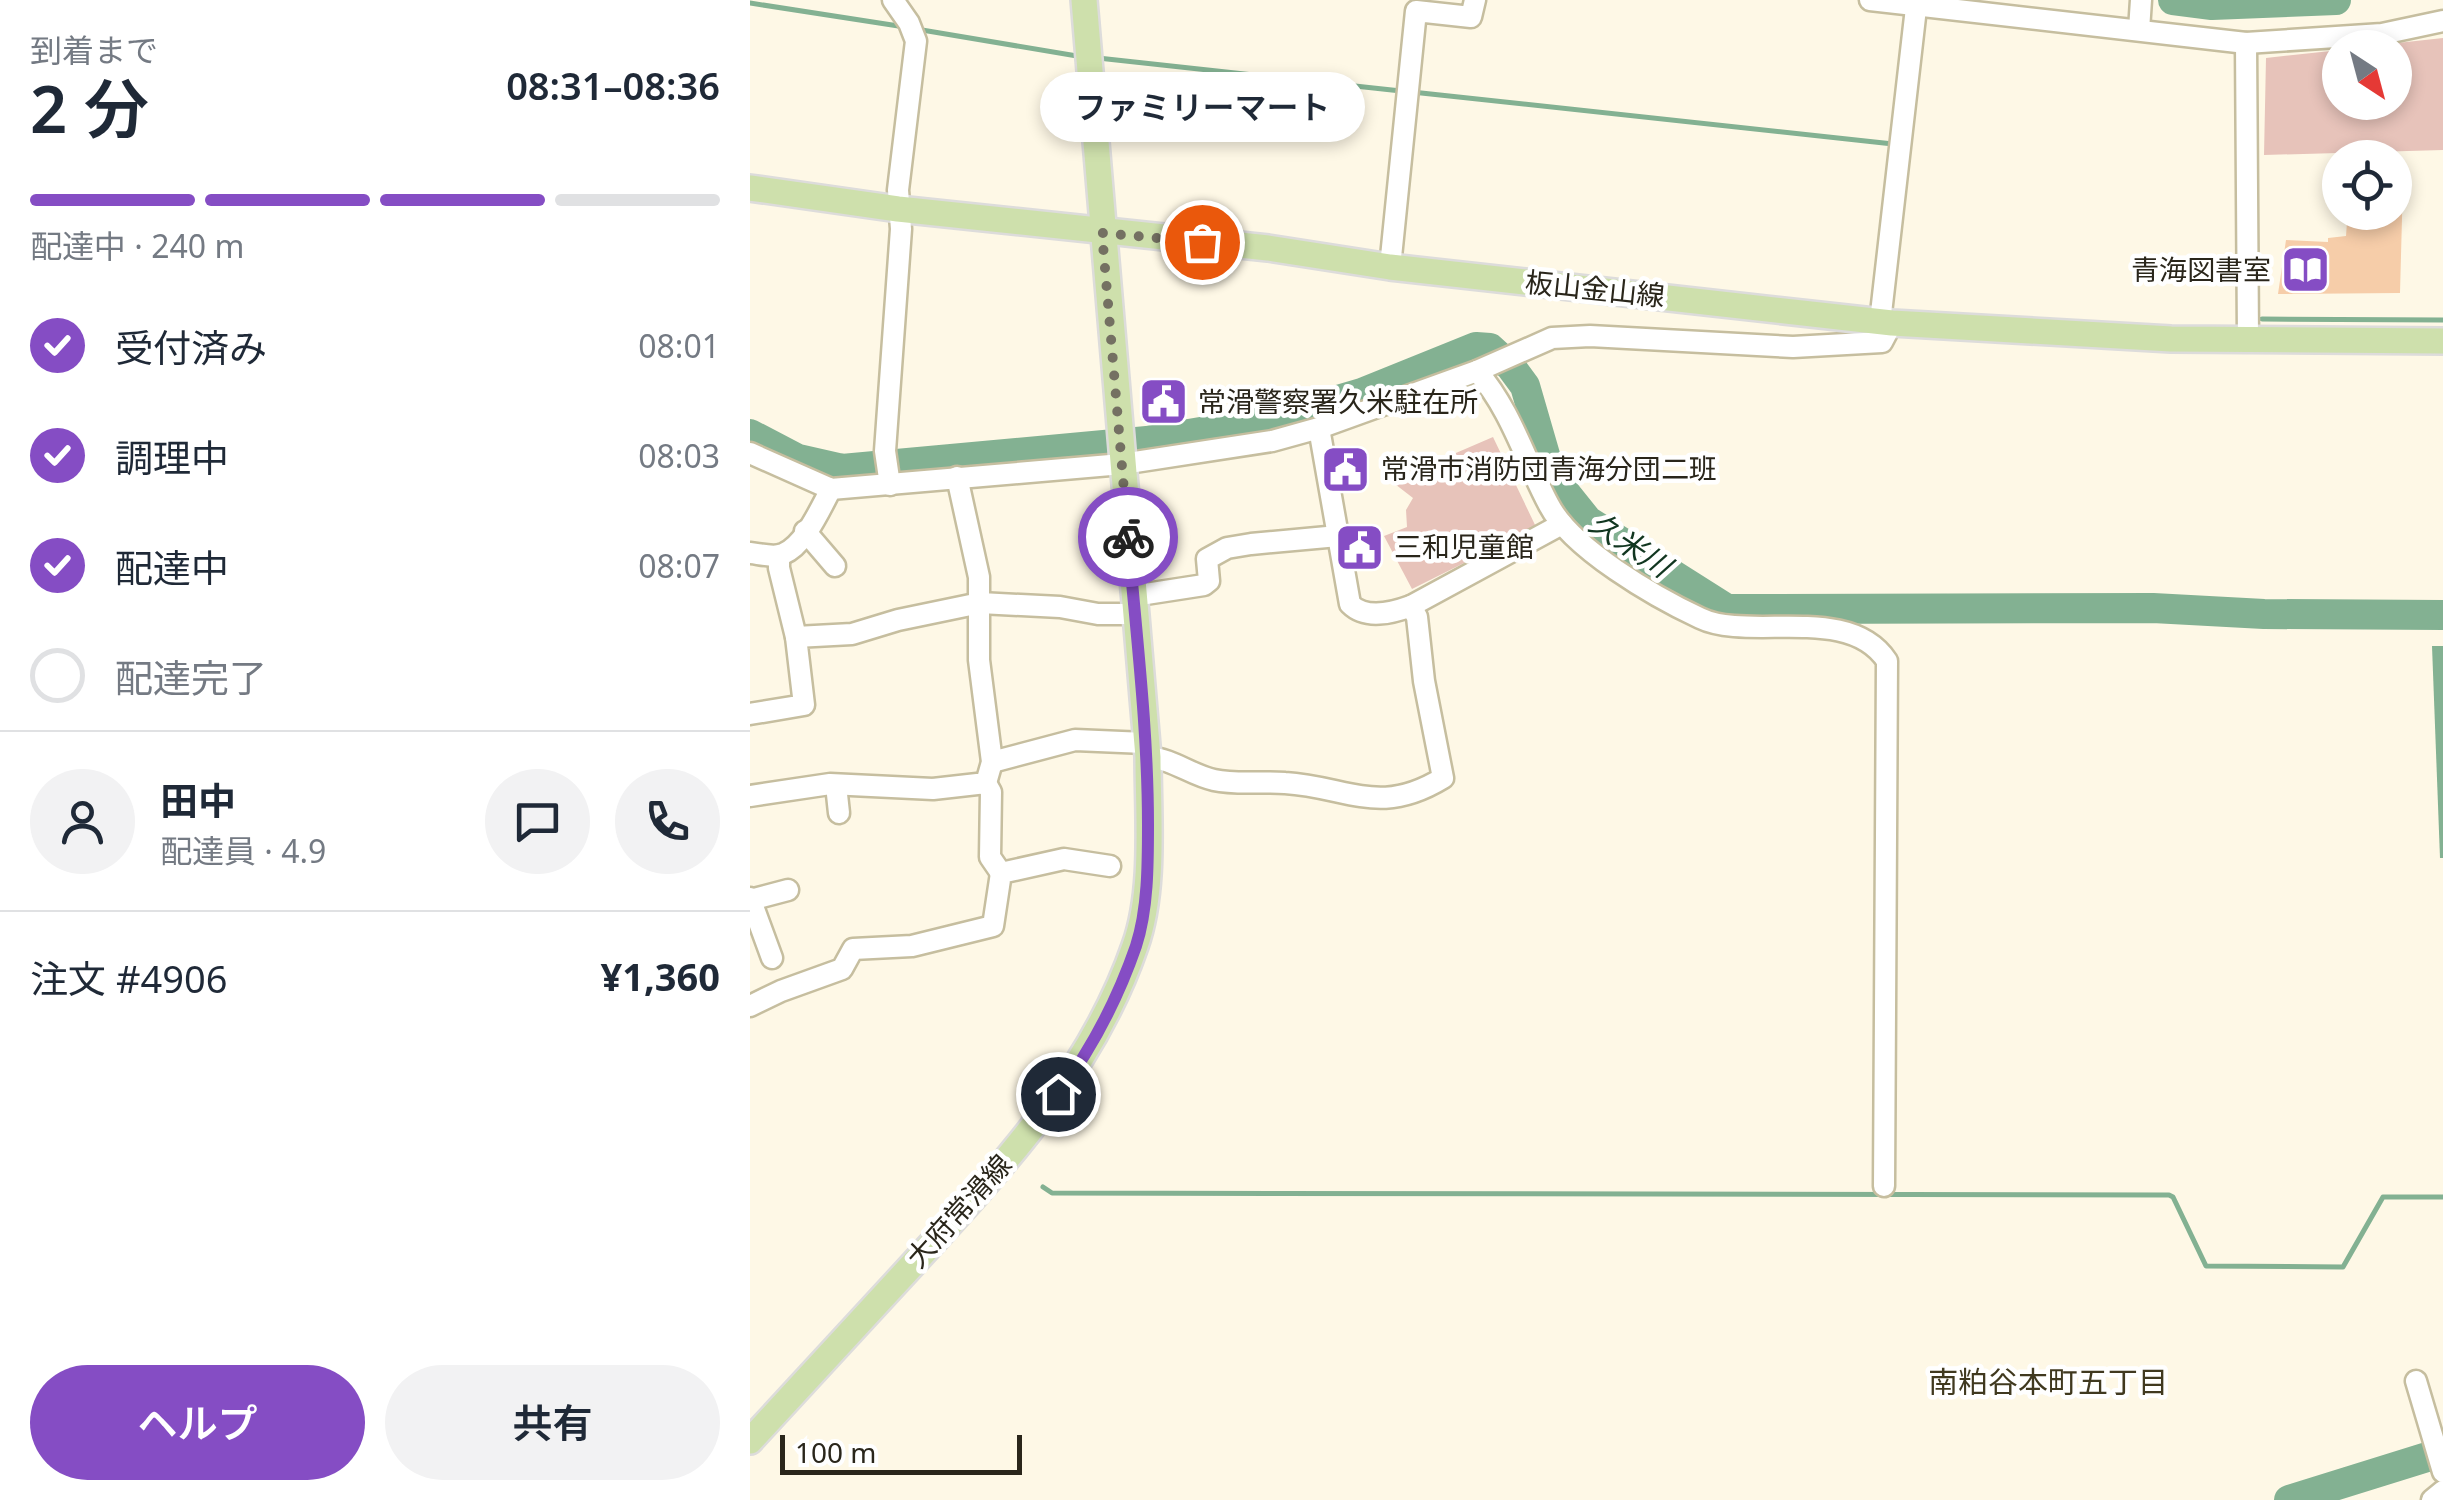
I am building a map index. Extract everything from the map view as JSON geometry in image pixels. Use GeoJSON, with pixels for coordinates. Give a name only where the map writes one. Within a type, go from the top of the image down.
{"type":"FeatureCollection","features":[{"type":"Feature","properties":{"kind":"main road","name":"大府常滑線"},"geometry":{"type":"LineString","coordinates":[[750,1442],[1024,1138],[1075,1071],[1108,1012],[1137,943],[1148,871],[1147,750],[1084,0]]}},
{"type":"Feature","properties":{"kind":"main road","name":"板山金山線"},"geometry":{"type":"LineString","coordinates":[[750,188],[898,210],[1268,248],[1390,266],[1886,323],[2052,335],[2443,341]]}},
{"type":"Feature","properties":{"kind":"street"},"geometry":{"type":"LineString","coordinates":[[890,481],[886,451],[900,229],[898,190],[916,41],[893,0]]}},
{"type":"Feature","properties":{"kind":"street"},"geometry":{"type":"LineString","coordinates":[[1390,266],[1416,11],[1470,17],[1475,0]]}},
{"type":"Feature","properties":{"kind":"street"},"geometry":{"type":"LineString","coordinates":[[1870,0],[1916,8],[2140,15],[2246,44],[2382,34],[2443,21]]}},
{"type":"Feature","properties":{"kind":"street"},"geometry":{"type":"LineString","coordinates":[[752,456],[831,488],[1122,464],[1272,441],[1319,428],[1477,372],[1552,338],[1590,336],[1722,345],[1844,346],[1882,342],[1916,8]]}},
{"type":"Feature","properties":{"kind":"street"},"geometry":{"type":"LineString","coordinates":[[2246,44],[2248,340]]}},
{"type":"Feature","properties":{"kind":"street"},"geometry":{"type":"LineString","coordinates":[[1477,372],[1508,414],[1551,509],[1580,542],[1624,574],[1700,618],[1728,624],[1788,624],[1823,629],[1872,642],[1887,660],[1884,1186]]}},
{"type":"Feature","properties":{"kind":"street"},"geometry":{"type":"LineString","coordinates":[[1319,428],[1354,610],[1392,613],[1412,606],[1562,524]]}},
{"type":"Feature","properties":{"kind":"street"},"geometry":{"type":"LineString","coordinates":[[750,1006],[842,970],[853,949],[912,946],[992,926],[1000,873],[990,857],[980,603],[975,546],[957,477]]}},
{"type":"Feature","properties":{"kind":"street"},"geometry":{"type":"LineString","coordinates":[[750,714],[812,706],[779,556],[806,531],[831,488]]}},
{"type":"Feature","properties":{"kind":"street"},"geometry":{"type":"LineString","coordinates":[[806,531],[835,566]]}},
{"type":"Feature","properties":{"kind":"street"},"geometry":{"type":"LineString","coordinates":[[796,637],[852,634],[980,603],[1060,607],[1098,614],[1204,585],[1209,581],[1206,560],[1226,548],[1338,536]]}},
{"type":"Feature","properties":{"kind":"street"},"geometry":{"type":"LineString","coordinates":[[750,553],[779,556]]}},
{"type":"Feature","properties":{"kind":"street"},"geometry":{"type":"LineString","coordinates":[[750,796],[836,785],[934,788],[989,773],[1074,740],[1147,750],[1246,790],[1285,776],[1366,800],[1426,789],[1443,778],[1424,681],[1418,618],[1412,606]]}},
{"type":"Feature","properties":{"kind":"street"},"geometry":{"type":"LineString","coordinates":[[836,785],[840,814]]}},
{"type":"Feature","properties":{"kind":"street"},"geometry":{"type":"LineString","coordinates":[[1000,873],[1064,858],[1110,866]]}},
{"type":"Feature","properties":{"kind":"street"},"geometry":{"type":"LineString","coordinates":[[772,958],[750,899],[788,890]]}},
{"type":"Feature","properties":{"kind":"street"},"geometry":{"type":"LineString","coordinates":[[2416,1381],[2443,1472]]}},
{"type":"Feature","properties":{"kind":"street"},"geometry":{"type":"LineString","coordinates":[[2432,1500],[2443,1492]]}},
{"type":"Feature","properties":{"kind":"shaded area"},"geometry":{"type":"Polygon","coordinates":[[[2443,38],[2443,150],[2412,151],[2412,140],[2322,140],[2322,153],[2264,155],[2266,58],[2322,52],[2322,120],[2412,120],[2412,41],[2443,38]]]}},
{"type":"Feature","properties":{"kind":"shaded area"},"geometry":{"type":"Polygon","coordinates":[[[1493,437],[1536,527],[1412,589],[1384,536],[1407,527],[1406,510],[1413,498],[1391,481],[1493,437]]]}},
{"type":"Feature","properties":{"kind":"shaded area"},"geometry":{"type":"Polygon","coordinates":[[[2432,646],[2443,646],[2443,858],[2440,858],[2432,646]]]}},
{"type":"Feature","properties":{"kind":"building"},"geometry":{"type":"Polygon","coordinates":[[[2346,230],[2402,230],[2400,293],[2278,294],[2286,240],[2328,242],[2328,238],[2346,236],[2346,230]]]}},
{"type":"Feature","properties":{"kind":"waterway"},"geometry":{"type":"LineString","coordinates":[[2173,0],[2212,5],[2336,0]]}},
{"type":"Feature","properties":{"kind":"waterway"},"geometry":{"type":"LineString","coordinates":[[750,3],[905,27]]}},
{"type":"Feature","properties":{"kind":"waterway"},"geometry":{"type":"LineString","coordinates":[[916,29],[1083,57]]}},
{"type":"Feature","properties":{"kind":"waterway"},"geometry":{"type":"LineString","coordinates":[[1098,58],[1401,91]]}},
{"type":"Feature","properties":{"kind":"waterway"},"geometry":{"type":"LineString","coordinates":[[1412,92],[1893,144]]}},
{"type":"Feature","properties":{"kind":"waterway"},"geometry":{"type":"LineString","coordinates":[[2262,319],[2443,320]]}},
{"type":"Feature","properties":{"kind":"waterway","name":"久米川"},"geometry":{"type":"LineString","coordinates":[[750,434],[798,459],[842,469],[1147,441],[1266,421],[1362,393],[1476,347],[1490,348],[1525,386],[1556,481],[1588,521],[1727,609],[2153,608],[2264,614],[2443,615]]}},
{"type":"Feature","properties":{"kind":"waterway"},"geometry":{"type":"LineString","coordinates":[[1043,1187],[1052,1193],[2169,1195],[2206,1266],[2343,1267],[2383,1197],[2443,1197]]}},
{"type":"Feature","properties":{"kind":"waterway"},"geometry":{"type":"LineString","coordinates":[[2289,1500],[2443,1452]]}},
{"type":"Feature","properties":{"kind":"way so far"},"geometry":{"type":"LineString","coordinates":[[1128,537],[1102,233],[1202,242]]}},
{"type":"Feature","properties":{"kind":"place","name":"ファミリーマート"},"geometry":{"type":"Point","coordinates":[1202,242]}},
{"type":"Feature","properties":{"kind":"place","name":"青海図書室"},"geometry":{"type":"Point","coordinates":[2306,270]}},
{"type":"Feature","properties":{"kind":"place","name":"常滑警察署久米駐在所"},"geometry":{"type":"Point","coordinates":[1163,402]}},
{"type":"Feature","properties":{"kind":"place","name":"常滑市消防団青海分団二班"},"geometry":{"type":"Point","coordinates":[1346,469]}},
{"type":"Feature","properties":{"kind":"place","name":"三和児童館"},"geometry":{"type":"Point","coordinates":[1359,547]}},
{"type":"Feature","properties":{"kind":"district","name":"南粕谷本町五丁目"},"geometry":{"type":"Point","coordinates":[2048,1383]}},
{"type":"Feature","properties":{"kind":"route"},"geometry":{"type":"LineString","coordinates":[[1058,1094],[1108,1012],[1137,943],[1148,871],[1148,757],[1128,537]]}}]}
